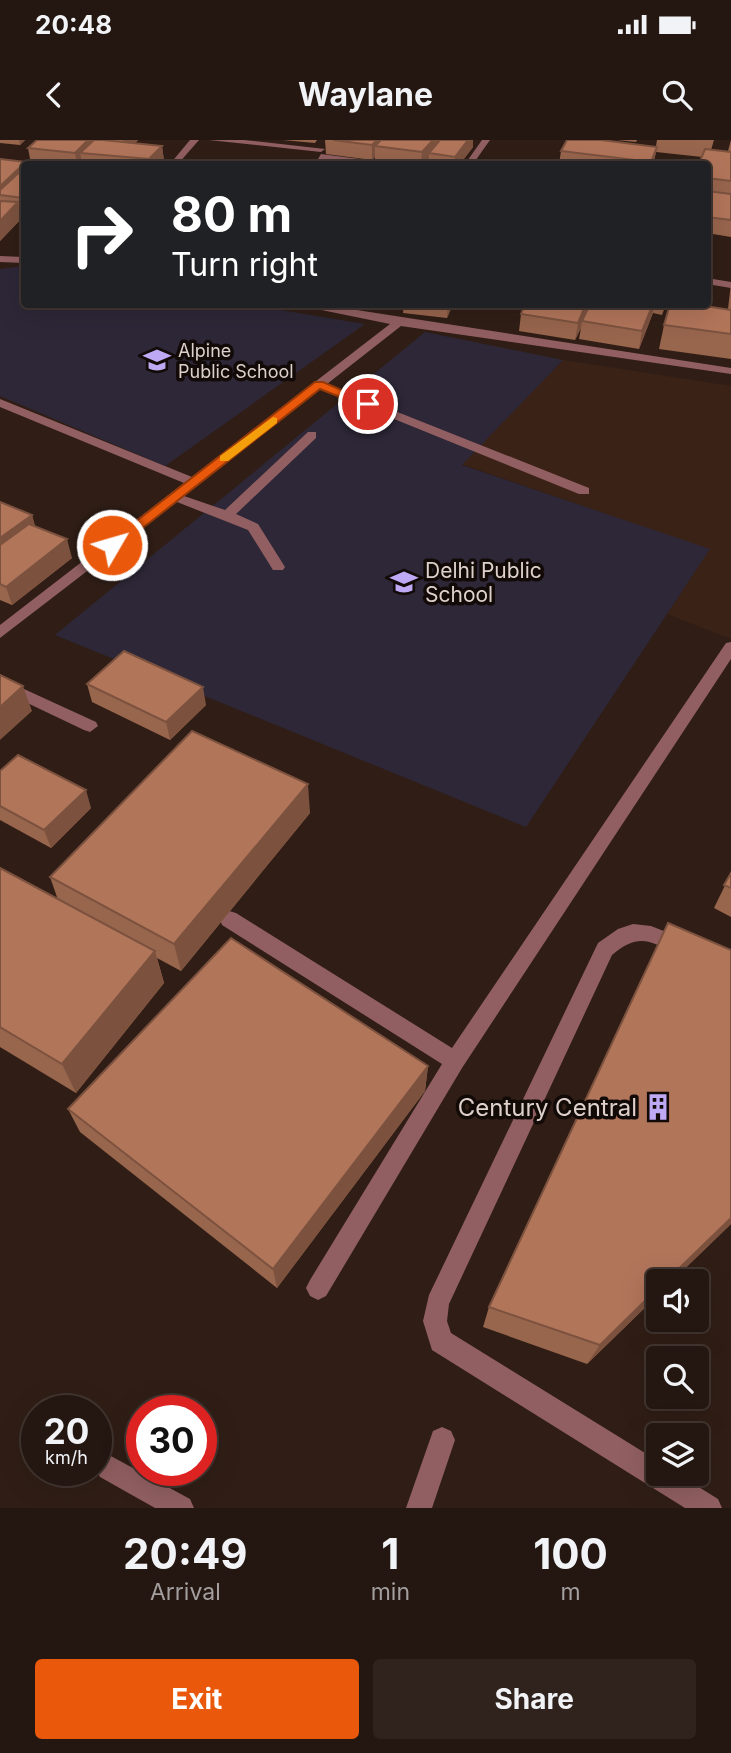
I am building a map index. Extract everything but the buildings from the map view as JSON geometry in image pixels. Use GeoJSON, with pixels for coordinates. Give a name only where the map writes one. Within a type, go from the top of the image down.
{"type":"FeatureCollection","features":[{"type":"Feature","properties":{"kind":"street"},"geometry":{"type":"LineString","coordinates":[[177,161],[195,140]]}},
{"type":"Feature","properties":{"kind":"street"},"geometry":{"type":"LineString","coordinates":[[213,140],[321,153],[360,161]]}},
{"type":"Feature","properties":{"kind":"street"},"geometry":{"type":"LineString","coordinates":[[474,142],[485,142]]}},
{"type":"Feature","properties":{"kind":"street"},"geometry":{"type":"LineString","coordinates":[[472,161],[485,142]]}},
{"type":"Feature","properties":{"kind":"street"},"geometry":{"type":"LineString","coordinates":[[0,259],[21,260]]}},
{"type":"Feature","properties":{"kind":"street"},"geometry":{"type":"LineString","coordinates":[[711,282],[731,285]]}},
{"type":"Feature","properties":{"kind":"street"},"geometry":{"type":"LineString","coordinates":[[319,308],[731,371]]}},
{"type":"Feature","properties":{"kind":"street"},"geometry":{"type":"LineString","coordinates":[[366,316],[371,308]]}},
{"type":"Feature","properties":{"kind":"street"},"geometry":{"type":"LineString","coordinates":[[3,627],[399,322]]}},
{"type":"Feature","properties":{"kind":"street"},"geometry":{"type":"LineString","coordinates":[[319,385],[584,491]]}},
{"type":"Feature","properties":{"kind":"street"},"geometry":{"type":"LineString","coordinates":[[0,403],[194,482]]}},
{"type":"Feature","properties":{"kind":"street"},"geometry":{"type":"LineString","coordinates":[[228,515],[312,435]]}},
{"type":"Feature","properties":{"kind":"street"},"geometry":{"type":"LineString","coordinates":[[175,497],[228,515],[253,527],[278,567]]}},
{"type":"Feature","properties":{"kind":"street"},"geometry":{"type":"LineString","coordinates":[[318,1288],[455,1061],[731,648]]}},
{"type":"Feature","properties":{"kind":"street"},"geometry":{"type":"LineString","coordinates":[[0,683],[90,726]]}},
{"type":"Feature","properties":{"kind":"street"},"geometry":{"type":"LineString","coordinates":[[229,919],[455,1061]]}},
{"type":"Feature","properties":{"kind":"street"},"geometry":{"type":"LineString","coordinates":[[707,957],[647,932],[629,931],[605,949],[437,1303],[435,1321],[441,1341],[709,1508]]}},
{"type":"Feature","properties":{"kind":"street"},"geometry":{"type":"LineString","coordinates":[[419,1508],[442,1440]]}},
{"type":"Feature","properties":{"kind":"street"},"geometry":{"type":"LineString","coordinates":[[112,1470],[181,1508]]}},
{"type":"Feature","properties":{"kind":"shaded area","name":"Alpine Public School"},"geometry":{"type":"Polygon","coordinates":[[[21,266],[21,308],[269,308],[365,324],[165,466],[0,396],[0,269],[21,266]]]}},
{"type":"Feature","properties":{"kind":"shaded area","name":"Delhi Public School"},"geometry":{"type":"Polygon","coordinates":[[[425,332],[563,360],[462,465],[710,549],[526,827],[55,635],[425,332]]]}},
{"type":"Feature","properties":{"kind":"shaded area"},"geometry":{"type":"Polygon","coordinates":[[[563,360],[731,386],[731,639],[667,614],[709,550],[462,464],[563,360]]]}},
{"type":"Feature","properties":{"kind":"slow traffic"},"geometry":{"type":"LineString","coordinates":[[224,459],[273,420]]}},
{"type":"Feature","properties":{"kind":"place","name":"Alpine Public School"},"geometry":{"type":"Point","coordinates":[157,360]}},
{"type":"Feature","properties":{"kind":"place","name":"Delhi Public School"},"geometry":{"type":"Point","coordinates":[404,582]}},
{"type":"Feature","properties":{"kind":"place","name":"Century Central"},"geometry":{"type":"Point","coordinates":[658,1107]}},
{"type":"Feature","properties":{"kind":"route"},"geometry":{"type":"LineString","coordinates":[[112,545],[319,385],[368,404]]}}]}
